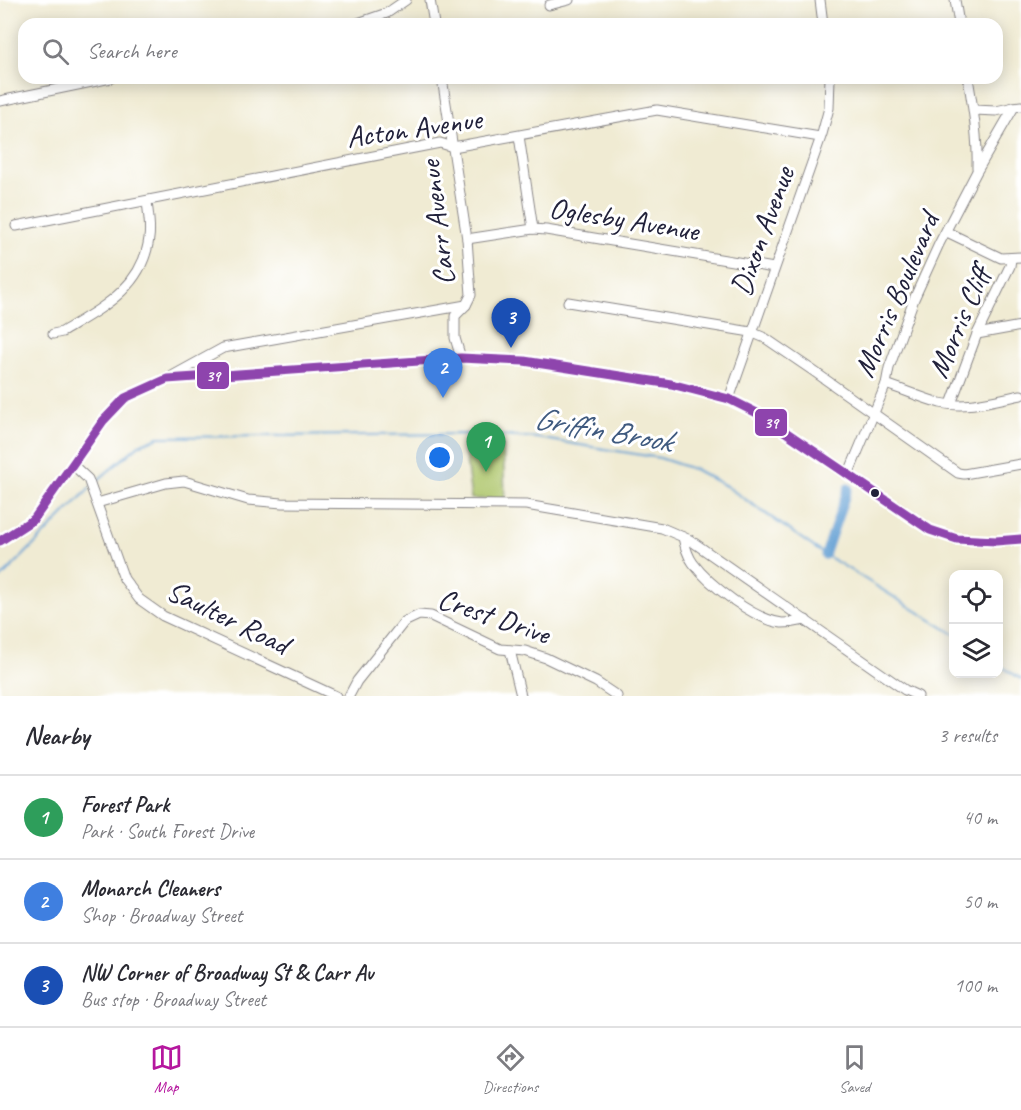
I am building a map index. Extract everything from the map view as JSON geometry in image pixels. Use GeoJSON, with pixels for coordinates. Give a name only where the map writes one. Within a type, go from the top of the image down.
{"type":"FeatureCollection","features":[{"type":"Feature","properties":{"kind":"street"},"geometry":{"type":"LineString","coordinates":[[372,18],[387,13],[406,0]]}},
{"type":"Feature","properties":{"kind":"street"},"geometry":{"type":"LineString","coordinates":[[430,0],[433,18]]}},
{"type":"Feature","properties":{"kind":"street"},"geometry":{"type":"LineString","coordinates":[[549,5],[569,0]]}},
{"type":"Feature","properties":{"kind":"street"},"geometry":{"type":"LineString","coordinates":[[820,0],[822,18]]}},
{"type":"Feature","properties":{"kind":"street"},"geometry":{"type":"LineString","coordinates":[[955,0],[958,18]]}},
{"type":"Feature","properties":{"kind":"street"},"geometry":{"type":"LineString","coordinates":[[0,101],[68,84]]}},
{"type":"Feature","properties":{"kind":"street","name":"Carr Avenue"},"geometry":{"type":"LineString","coordinates":[[443,84],[467,239],[471,295],[466,305],[455,316],[455,338],[461,358]]}},
{"type":"Feature","properties":{"kind":"street","name":"Dixon Avenue"},"geometry":{"type":"LineString","coordinates":[[729,399],[820,137],[829,108],[830,84]]}},
{"type":"Feature","properties":{"kind":"street"},"geometry":{"type":"LineString","coordinates":[[969,84],[978,150],[977,171]]}},
{"type":"Feature","properties":{"kind":"street","name":"Morris Boulevard"},"geometry":{"type":"LineString","coordinates":[[974,110],[996,111],[1018,107]]}},
{"type":"Feature","properties":{"kind":"street","name":"Morris Boulevard"},"geometry":{"type":"LineString","coordinates":[[848,475],[886,384],[889,368],[914,300],[939,244],[977,171],[1018,107]]}},
{"type":"Feature","properties":{"kind":"street","name":"Acton Avenue"},"geometry":{"type":"LineString","coordinates":[[16,226],[443,143],[453,147],[657,110],[820,137]]}},
{"type":"Feature","properties":{"kind":"street"},"geometry":{"type":"LineString","coordinates":[[519,136],[533,229]]}},
{"type":"Feature","properties":{"kind":"street"},"geometry":{"type":"LineString","coordinates":[[53,334],[62,332],[112,302],[140,269],[147,254],[150,235],[147,201]]}},
{"type":"Feature","properties":{"kind":"street","name":"Oglesby Avenue"},"geometry":{"type":"LineString","coordinates":[[467,239],[533,229],[651,246],[774,268]]}},
{"type":"Feature","properties":{"kind":"street"},"geometry":{"type":"LineString","coordinates":[[946,232],[1001,258],[1016,258]]}},
{"type":"Feature","properties":{"kind":"street","name":"Morris Cliff"},"geometry":{"type":"LineString","coordinates":[[951,404],[977,334],[1016,258]]}},
{"type":"Feature","properties":{"kind":"street"},"geometry":{"type":"LineString","coordinates":[[568,302],[751,332],[765,339],[958,473],[964,474],[1021,464]]}},
{"type":"Feature","properties":{"kind":"street"},"geometry":{"type":"LineString","coordinates":[[0,541],[34,519],[103,421],[125,398],[167,379],[223,348],[466,305]]}},
{"type":"Feature","properties":{"kind":"street"},"geometry":{"type":"LineString","coordinates":[[977,334],[1021,326]]}},
{"type":"Feature","properties":{"kind":"street"},"geometry":{"type":"LineString","coordinates":[[167,379],[461,358],[524,361],[671,384],[729,399],[759,414],[930,530],[957,539],[996,541],[1021,539]]}},
{"type":"Feature","properties":{"kind":"street"},"geometry":{"type":"LineString","coordinates":[[886,384],[940,403],[951,404],[974,404],[1021,395]]}},
{"type":"Feature","properties":{"kind":"street","name":"Saulter Road"},"geometry":{"type":"LineString","coordinates":[[73,465],[88,479],[124,579],[139,599],[163,616],[336,696]]}},
{"type":"Feature","properties":{"kind":"street"},"geometry":{"type":"LineString","coordinates":[[96,499],[166,483],[184,482],[248,500],[282,503],[526,505],[662,528],[683,537],[905,690],[918,696]]}},
{"type":"Feature","properties":{"kind":"street"},"geometry":{"type":"LineString","coordinates":[[683,537],[686,549],[700,572],[753,613],[782,623],[806,620]]}},
{"type":"Feature","properties":{"kind":"street","name":"Crest Drive"},"geometry":{"type":"LineString","coordinates":[[349,696],[357,681],[404,622],[419,615],[431,616],[500,649],[525,651],[546,658],[596,682],[617,696]]}},
{"type":"Feature","properties":{"kind":"street"},"geometry":{"type":"LineString","coordinates":[[510,650],[521,696]]}},
{"type":"Feature","properties":{"kind":"green space"},"geometry":{"type":"Polygon","coordinates":[[[464,442],[503,445],[505,499],[471,499],[464,442]]]}},
{"type":"Feature","properties":{"kind":"waterway","name":"Griffin Brook"},"geometry":{"type":"LineString","coordinates":[[92,485],[139,445],[159,437],[471,434],[537,438],[660,458],[696,470],[726,486],[821,552],[949,631]]}},
{"type":"Feature","properties":{"kind":"waterway"},"geometry":{"type":"LineString","coordinates":[[825,555],[848,488]]}},
{"type":"Feature","properties":{"kind":"waterway","name":"Griffin Brook"},"geometry":{"type":"LineString","coordinates":[[0,579],[89,489]]}},
{"type":"Feature","properties":{"kind":"waterway","name":"Griffin Brook"},"geometry":{"type":"LineString","coordinates":[[1003,667],[1021,679]]}},
{"type":"Feature","properties":{"kind":"transit line","name":"39"},"geometry":{"type":"LineString","coordinates":[[0,541],[34,519],[103,421],[125,398],[167,379],[461,358],[524,361],[671,384],[729,399],[759,414],[930,530],[957,539],[996,541],[1021,539]]}},
{"type":"Feature","properties":{"kind":"place","name":"NW Corner of Broadway St & Carr Av"},"geometry":{"type":"Point","coordinates":[511,348]}},
{"type":"Feature","properties":{"kind":"place","name":"Monarch Cleaners"},"geometry":{"type":"Point","coordinates":[443,398]}},
{"type":"Feature","properties":{"kind":"place","name":"Forest Park"},"geometry":{"type":"Point","coordinates":[486,472]}}]}
